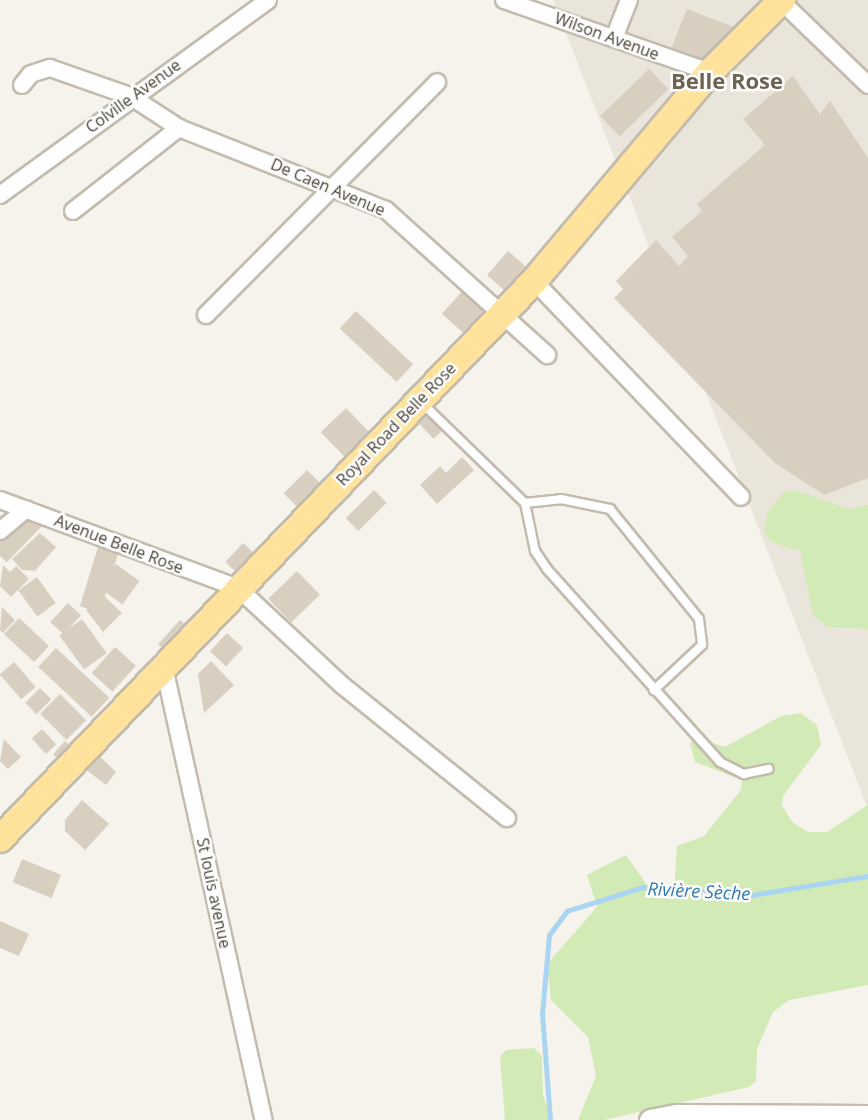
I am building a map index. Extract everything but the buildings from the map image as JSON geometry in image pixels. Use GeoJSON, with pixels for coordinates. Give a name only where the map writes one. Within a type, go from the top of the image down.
{"type":"FeatureCollection","features":[{"type":"Feature","properties":{"kind":"main road","name":"Royal Road Belle Rose"},"geometry":{"type":"LineString","coordinates":[[0,839],[534,281],[710,72],[781,1]]}},
{"type":"Feature","properties":{"kind":"street","name":"Colville Avenue"},"geometry":{"type":"LineString","coordinates":[[1,193],[129,96],[268,0]]}},
{"type":"Feature","properties":{"kind":"street","name":"Wilson Avenue"},"geometry":{"type":"LineString","coordinates":[[504,0],[710,72]]}},
{"type":"Feature","properties":{"kind":"street"},"geometry":{"type":"LineString","coordinates":[[614,38],[628,0]]}},
{"type":"Feature","properties":{"kind":"street"},"geometry":{"type":"LineString","coordinates":[[781,1],[868,85]]}},
{"type":"Feature","properties":{"kind":"street","name":"De Caen Avenue"},"geometry":{"type":"LineString","coordinates":[[22,85],[32,74],[50,68],[129,96],[179,128],[330,186],[406,224],[547,355]]}},
{"type":"Feature","properties":{"kind":"street"},"geometry":{"type":"LineString","coordinates":[[206,315],[330,186],[437,82]]}},
{"type":"Feature","properties":{"kind":"street"},"geometry":{"type":"LineString","coordinates":[[73,211],[179,128]]}},
{"type":"Feature","properties":{"kind":"street"},"geometry":{"type":"LineString","coordinates":[[534,281],[741,497]]}},
{"type":"Feature","properties":{"kind":"street","name":"Avenue Belle Rose"},"geometry":{"type":"LineString","coordinates":[[0,500],[238,588]]}},
{"type":"Feature","properties":{"kind":"street"},"geometry":{"type":"LineString","coordinates":[[0,531],[26,509]]}},
{"type":"Feature","properties":{"kind":"street"},"geometry":{"type":"LineString","coordinates":[[238,588],[342,685],[507,818]]}},
{"type":"Feature","properties":{"kind":"street","name":"St louis avenue"},"geometry":{"type":"LineString","coordinates":[[164,667],[264,1120]]}},
{"type":"Feature","properties":{"kind":"street"},"geometry":{"type":"LineString","coordinates":[[650,1120],[676,1115],[720,1118],[868,1116]]}},
{"type":"Feature","properties":{"kind":"lane"},"geometry":{"type":"LineString","coordinates":[[420,400],[525,503],[535,552],[654,690],[720,762],[744,774],[768,769]]}},
{"type":"Feature","properties":{"kind":"lane"},"geometry":{"type":"LineString","coordinates":[[525,503],[561,498],[610,509],[699,619],[702,645],[654,690]]}},
{"type":"Feature","properties":{"kind":"shaded area"},"geometry":{"type":"Polygon","coordinates":[[[553,0],[868,0],[868,809],[553,0]]]}},
{"type":"Feature","properties":{"kind":"green space"},"geometry":{"type":"Polygon","coordinates":[[[793,490],[849,509],[868,505],[868,629],[828,627],[813,615],[800,551],[771,542],[765,533],[767,513],[784,492],[793,490]]]}},
{"type":"Feature","properties":{"kind":"green space"},"geometry":{"type":"Polygon","coordinates":[[[801,713],[817,725],[821,745],[783,796],[782,805],[792,822],[808,832],[827,832],[868,805],[868,985],[789,1000],[773,1012],[757,1049],[756,1081],[749,1087],[604,1120],[578,1120],[596,1076],[588,1037],[551,1000],[547,964],[597,907],[587,875],[626,855],[656,898],[674,893],[677,846],[704,836],[741,790],[742,780],[695,762],[690,743],[697,738],[725,747],[781,716],[801,713]]]}},
{"type":"Feature","properties":{"kind":"green space"},"geometry":{"type":"Polygon","coordinates":[[[534,1048],[542,1056],[543,1095],[552,1120],[505,1120],[500,1057],[506,1050],[534,1048]]]}},
{"type":"Feature","properties":{"kind":"waterway","name":"Rivière Sèche"},"geometry":{"type":"LineString","coordinates":[[550,1120],[542,1014],[549,935],[567,911],[643,887],[752,895],[868,876]]}},
{"type":"Feature","properties":{"kind":"district","name":"Belle Rose"},"geometry":{"type":"Point","coordinates":[727,81]}}]}
